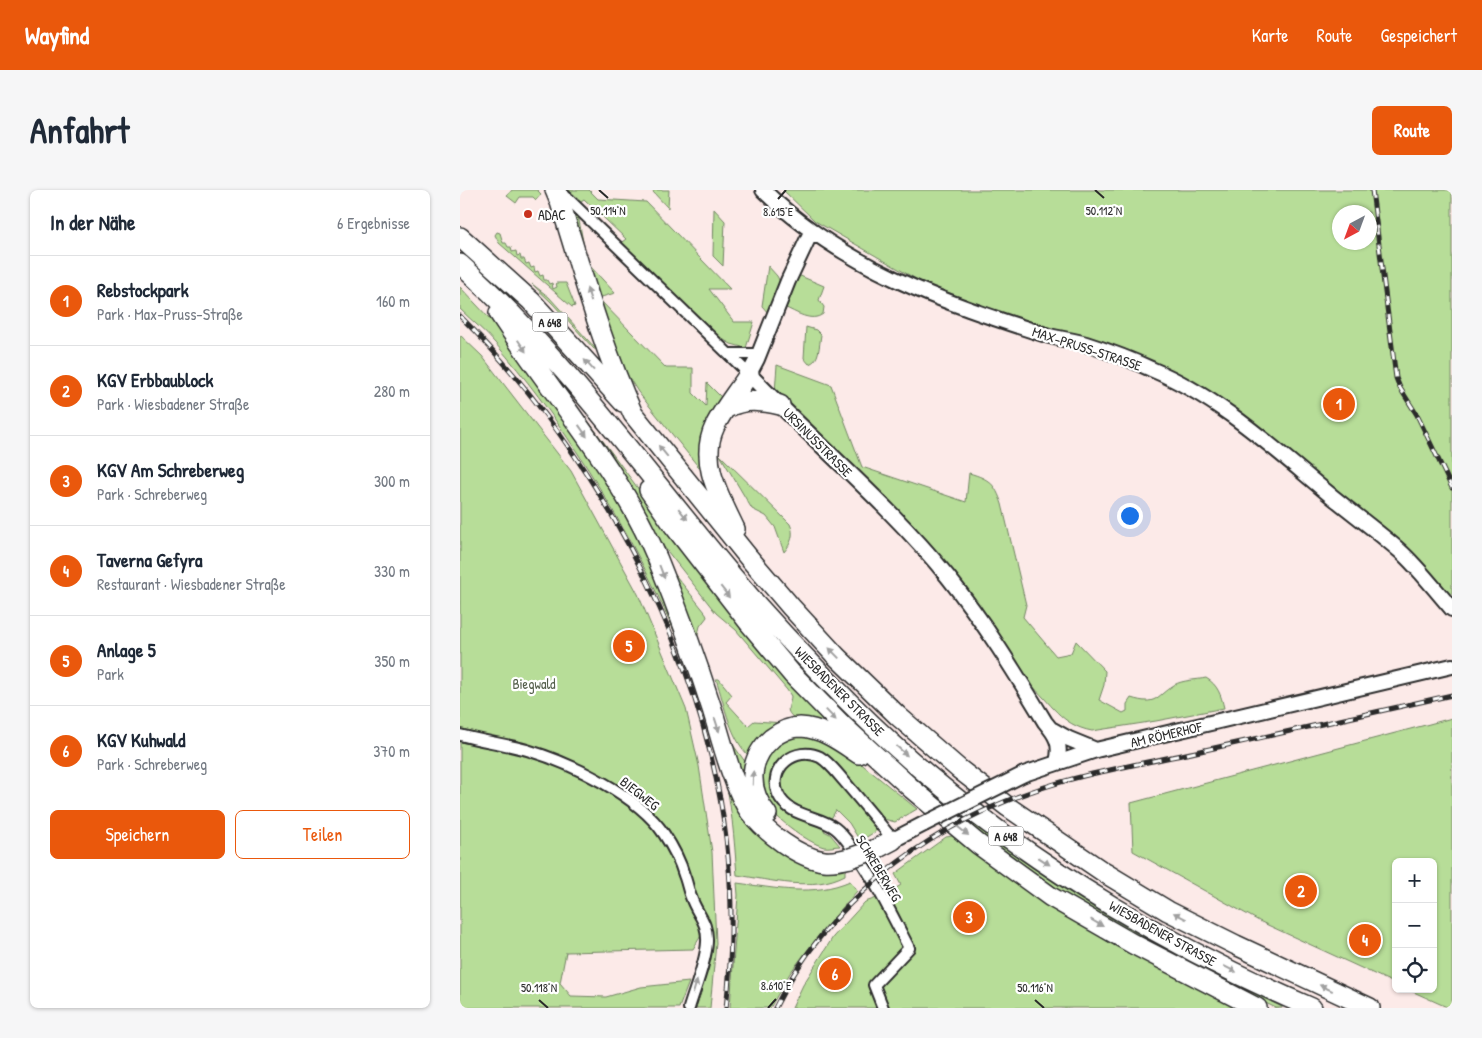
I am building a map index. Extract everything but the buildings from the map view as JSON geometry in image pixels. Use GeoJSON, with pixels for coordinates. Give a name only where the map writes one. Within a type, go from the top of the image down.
{"type":"FeatureCollection","features":[{"type":"Feature","properties":{"kind":"highway"},"geometry":{"type":"LineString","coordinates":[[557,190],[604,343],[621,388],[634,414]]}},
{"type":"Feature","properties":{"kind":"highway","name":"A 648"},"geometry":{"type":"LineString","coordinates":[[460,238],[531,301],[634,414],[749,558]]}},
{"type":"Feature","properties":{"kind":"highway","name":"WIESBADENER STRASSE"},"geometry":{"type":"LineString","coordinates":[[460,264],[529,332],[608,422],[770,618],[835,689],[929,776],[999,831],[1088,890],[1156,931],[1229,969],[1312,1008]]}},
{"type":"Feature","properties":{"kind":"highway"},"geometry":{"type":"LineString","coordinates":[[474,277],[594,446],[647,536],[658,559],[696,659],[729,762],[746,806],[762,824],[797,851],[822,860],[836,861],[850,858],[874,850],[893,840]]}},
{"type":"Feature","properties":{"kind":"highway"},"geometry":{"type":"LineString","coordinates":[[743,361],[724,412],[715,425],[709,443],[708,460],[720,498],[749,558]]}},
{"type":"Feature","properties":{"kind":"highway"},"geometry":{"type":"LineString","coordinates":[[724,412],[734,404],[751,400],[780,405]]}},
{"type":"Feature","properties":{"kind":"highway"},"geometry":{"type":"LineString","coordinates":[[608,422],[637,472],[669,519],[750,624],[792,674],[841,724],[912,789],[978,844],[1051,897],[1133,944],[1257,1008]]}},
{"type":"Feature","properties":{"kind":"highway","name":"WIESBADENER STRASSE"},"geometry":{"type":"LineString","coordinates":[[749,558],[836,656],[898,716],[959,769],[1008,807],[1105,873],[1168,910],[1253,953],[1370,1008]]}},
{"type":"Feature","properties":{"kind":"highway"},"geometry":{"type":"LineString","coordinates":[[850,858],[828,854],[810,846],[776,822],[761,806],[755,793],[753,775],[755,762],[764,746],[780,732],[791,728],[799,727],[817,730],[838,740],[912,789]]}},
{"type":"Feature","properties":{"kind":"main road","name":"MAX-PRUSS-STRASSE"},"geometry":{"type":"LineString","coordinates":[[763,190],[781,208],[811,232],[836,248],[903,284],[956,305],[1048,335],[1117,354],[1188,386],[1260,436],[1399,550],[1452,609]]}},
{"type":"Feature","properties":{"kind":"main road"},"geometry":{"type":"LineString","coordinates":[[743,361],[757,359],[788,281],[811,232]]}},
{"type":"Feature","properties":{"kind":"main road"},"geometry":{"type":"LineString","coordinates":[[743,361],[763,340]]}},
{"type":"Feature","properties":{"kind":"main road","name":"URSINUSSTRASSE"},"geometry":{"type":"LineString","coordinates":[[743,361],[780,405],[914,538],[947,576],[980,619],[1049,726],[1048,740],[1057,762]]}},
{"type":"Feature","properties":{"kind":"main road","name":"AM RÖMERHOF"},"geometry":{"type":"LineString","coordinates":[[893,840],[1024,774],[1057,762],[1096,750],[1452,666]]}},
{"type":"Feature","properties":{"kind":"main road"},"geometry":{"type":"LineString","coordinates":[[1049,726],[1068,739],[1096,750]]}},
{"type":"Feature","properties":{"kind":"street","name":"URSINUSSTRASSE"},"geometry":{"type":"LineString","coordinates":[[557,190],[743,361]]}},
{"type":"Feature","properties":{"kind":"street","name":"BIEGWEG"},"geometry":{"type":"LineString","coordinates":[[460,735],[528,750],[592,776],[648,814],[664,834],[675,853],[693,903],[704,920],[707,932],[707,944],[702,966],[689,1008]]}},
{"type":"Feature","properties":{"kind":"street","name":"SCHREBERWEG"},"geometry":{"type":"LineString","coordinates":[[883,1008],[874,984],[909,948],[867,869],[842,834],[835,828],[799,813],[782,801],[777,793],[776,785],[777,775],[781,767],[793,756],[803,753],[824,760],[893,840]]}},
{"type":"Feature","properties":{"kind":"green space"},"geometry":{"type":"Polygon","coordinates":[[[512,190],[537,190],[541,194],[536,200],[533,197],[520,197],[516,203],[507,196],[512,190]]]}},
{"type":"Feature","properties":{"kind":"green space"},"geometry":{"type":"Polygon","coordinates":[[[569,190],[589,190],[598,199],[646,202],[730,289],[709,289],[734,322],[754,322],[746,348],[731,344],[717,336],[622,242],[626,239],[584,199],[581,201],[569,190]]]}},
{"type":"Feature","properties":{"kind":"green space"},"geometry":{"type":"Polygon","coordinates":[[[653,190],[669,190],[668,208],[653,192],[653,190]]]}},
{"type":"Feature","properties":{"kind":"green space"},"geometry":{"type":"Polygon","coordinates":[[[783,190],[1452,190],[1452,603],[1257,426],[1193,382],[1132,354],[958,303],[815,221],[783,190]]]}},
{"type":"Feature","properties":{"kind":"green space"},"geometry":{"type":"Polygon","coordinates":[[[565,201],[578,215],[590,266],[615,293],[598,298],[666,368],[693,368],[693,393],[706,406],[707,383],[722,398],[701,455],[701,470],[638,392],[616,357],[565,201]]]}},
{"type":"Feature","properties":{"kind":"green space"},"geometry":{"type":"Polygon","coordinates":[[[714,209],[725,221],[723,266],[713,256],[714,209]]]}},
{"type":"Feature","properties":{"kind":"green space"},"geometry":{"type":"Polygon","coordinates":[[[497,232],[500,233],[503,243],[511,247],[512,252],[516,251],[517,256],[520,255],[526,264],[529,263],[531,268],[534,267],[535,272],[538,271],[540,276],[543,275],[544,280],[547,280],[549,284],[552,283],[553,289],[557,287],[556,283],[566,283],[575,306],[572,307],[499,243],[495,235],[497,232]]]}},
{"type":"Feature","properties":{"kind":"green space"},"geometry":{"type":"Polygon","coordinates":[[[768,266],[781,284],[769,314],[762,306],[768,266]]]}},
{"type":"Feature","properties":{"kind":"green space"},"geometry":{"type":"Polygon","coordinates":[[[798,275],[824,286],[819,300],[824,307],[823,314],[809,317],[784,307],[798,275]]]}},
{"type":"Feature","properties":{"kind":"green space"},"geometry":{"type":"Polygon","coordinates":[[[532,284],[549,297],[596,349],[594,349],[532,284]]]}},
{"type":"Feature","properties":{"kind":"green space"},"geometry":{"type":"Polygon","coordinates":[[[460,287],[490,319],[607,475],[665,592],[737,799],[834,868],[845,869],[845,875],[833,880],[806,884],[778,882],[737,875],[734,834],[722,767],[696,684],[662,604],[622,526],[558,424],[506,356],[487,334],[460,309],[460,287]]]}},
{"type":"Feature","properties":{"kind":"green space"},"geometry":{"type":"Polygon","coordinates":[[[806,327],[816,330],[821,335],[817,356],[809,364],[804,358],[806,327]]]}},
{"type":"Feature","properties":{"kind":"green space","name":"Biegwald"},"geometry":{"type":"Polygon","coordinates":[[[460,335],[482,356],[571,471],[638,594],[686,709],[699,766],[712,852],[716,943],[710,1008],[694,1008],[702,987],[710,955],[709,922],[693,949],[566,952],[560,983],[571,996],[606,997],[641,987],[689,982],[679,1008],[460,1008],[460,335]]]}},
{"type":"Feature","properties":{"kind":"green space"},"geometry":{"type":"Polygon","coordinates":[[[777,365],[831,385],[862,467],[966,502],[969,473],[991,483],[1002,504],[1026,605],[1023,617],[1056,656],[1071,653],[1076,641],[1105,671],[1104,685],[1099,700],[1123,713],[1127,711],[1127,704],[1131,698],[1151,701],[1177,683],[1206,678],[1218,691],[1224,708],[1092,731],[1072,724],[1064,718],[1029,683],[980,610],[775,392],[777,365]]]}},
{"type":"Feature","properties":{"kind":"green space"},"geometry":{"type":"Polygon","coordinates":[[[550,373],[586,418],[685,552],[849,741],[796,720],[788,711],[791,696],[787,690],[736,630],[716,613],[664,547],[550,373]]]}},
{"type":"Feature","properties":{"kind":"green space"},"geometry":{"type":"Polygon","coordinates":[[[720,455],[790,524],[792,539],[784,552],[775,527],[766,516],[752,509],[720,455]]]}},
{"type":"Feature","properties":{"kind":"green space"},"geometry":{"type":"Polygon","coordinates":[[[668,566],[705,612],[707,617],[700,626],[697,638],[668,566]]]}},
{"type":"Feature","properties":{"kind":"green space"},"geometry":{"type":"Polygon","coordinates":[[[716,679],[719,679],[732,695],[726,702],[748,726],[754,721],[785,723],[751,758],[733,732],[716,679]]]}},
{"type":"Feature","properties":{"kind":"green space"},"geometry":{"type":"Polygon","coordinates":[[[1452,718],[1452,1008],[1416,993],[1437,993],[1437,858],[1392,858],[1392,982],[1259,921],[1133,851],[1131,803],[1452,718]]]}},
{"type":"Feature","properties":{"kind":"green space"},"geometry":{"type":"Polygon","coordinates":[[[800,732],[848,753],[917,809],[895,822],[884,819],[880,814],[872,821],[878,830],[860,841],[849,823],[836,810],[824,831],[830,834],[840,846],[824,847],[799,834],[781,820],[767,805],[763,799],[761,784],[763,756],[789,735],[800,732]]]}},
{"type":"Feature","properties":{"kind":"green space"},"geometry":{"type":"Polygon","coordinates":[[[731,742],[746,763],[752,804],[731,742]]]}},
{"type":"Feature","properties":{"kind":"green space"},"geometry":{"type":"Polygon","coordinates":[[[973,824],[1056,884],[1114,920],[1203,968],[1202,972],[1065,894],[970,826],[973,824]]]}},
{"type":"Feature","properties":{"kind":"green space"},"geometry":{"type":"Polygon","coordinates":[[[952,836],[1043,901],[1110,943],[1235,1008],[792,1008],[803,985],[833,937],[865,902],[883,896],[901,885],[895,874],[946,837],[952,836]]]}},
{"type":"Feature","properties":{"kind":"green space"},"geometry":{"type":"Polygon","coordinates":[[[850,881],[857,891],[822,931],[790,973],[770,1008],[730,1008],[738,895],[737,883],[780,889],[808,890],[836,886],[850,881]]]}},
{"type":"Feature","properties":{"kind":"green space"},"geometry":{"type":"Polygon","coordinates":[[[1208,971],[1282,1008],[1276,1008],[1206,974],[1208,971]]]}},
{"type":"Feature","properties":{"kind":"railway"},"geometry":{"type":"LineString","coordinates":[[1372,190],[1396,378],[1417,415],[1452,488]]}},
{"type":"Feature","properties":{"kind":"railway"},"geometry":{"type":"LineString","coordinates":[[460,316],[543,411],[580,464],[614,520],[645,577],[672,636],[694,696],[711,756],[723,818],[730,882],[731,913],[731,945],[726,1008]]}},
{"type":"Feature","properties":{"kind":"railway"},"geometry":{"type":"LineString","coordinates":[[775,1008],[796,970],[821,936],[850,904],[882,875],[916,850],[952,827],[990,808],[1030,792],[1095,773],[1452,695]]}},
{"type":"Feature","properties":{"kind":"place","name":"ADAC"},"geometry":{"type":"Point","coordinates":[528,214]}},
{"type":"Feature","properties":{"kind":"place","name":"Rebstockpark"},"geometry":{"type":"Point","coordinates":[1339,404]}},
{"type":"Feature","properties":{"kind":"place","name":"Anlage 5"},"geometry":{"type":"Point","coordinates":[629,646]}},
{"type":"Feature","properties":{"kind":"place","name":"KGV Erbbaublock"},"geometry":{"type":"Point","coordinates":[1301,891]}},
{"type":"Feature","properties":{"kind":"place","name":"KGV Am Schreberweg"},"geometry":{"type":"Point","coordinates":[969,917]}},
{"type":"Feature","properties":{"kind":"place","name":"Taverna Gefyra"},"geometry":{"type":"Point","coordinates":[1365,940]}},
{"type":"Feature","properties":{"kind":"place","name":"KGV Kuhwald"},"geometry":{"type":"Point","coordinates":[835,974]}}]}
